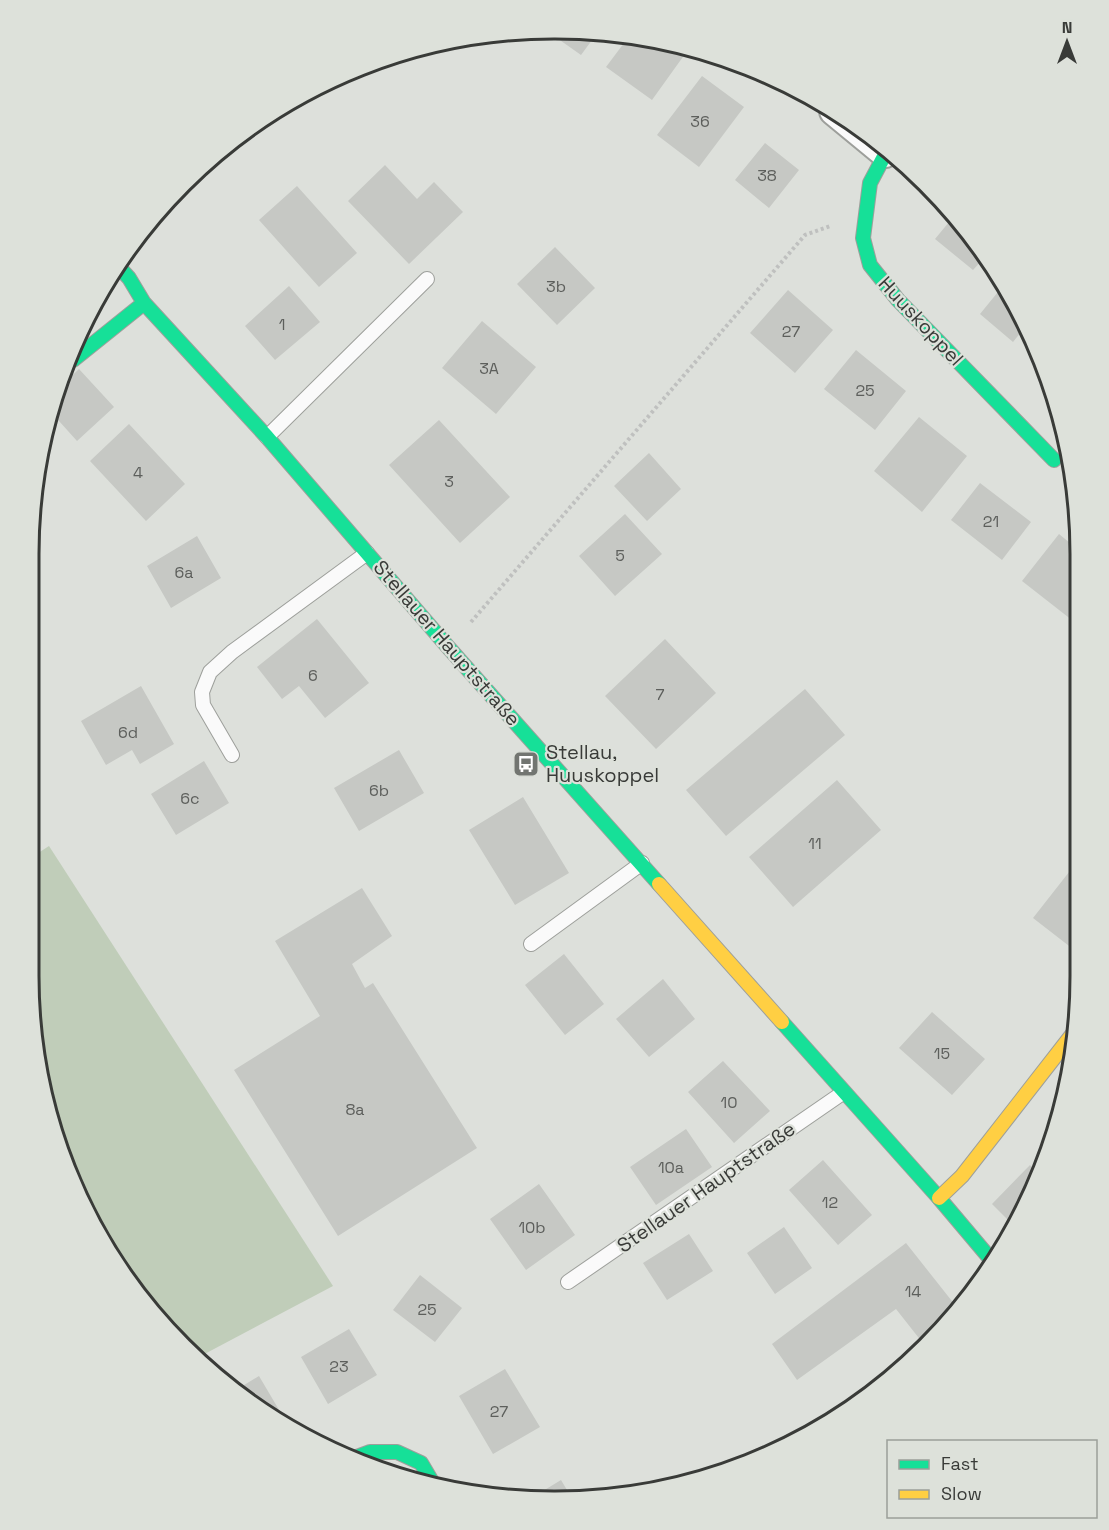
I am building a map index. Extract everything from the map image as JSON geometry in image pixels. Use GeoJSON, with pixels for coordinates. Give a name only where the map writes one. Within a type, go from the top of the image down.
{"type":"FeatureCollection","features":[{"type":"Feature","properties":{"kind":"street","name":"Huuskoppel"},"geometry":{"type":"LineString","coordinates":[[883,158],[870,183],[865,215],[863,238],[870,266],[898,300],[1054,460]]}},
{"type":"Feature","properties":{"kind":"street","name":"Stellauer Hauptstraße"},"geometry":{"type":"LineString","coordinates":[[123,272],[144,303],[267,437],[448,647],[642,863],[987,1255]]}},
{"type":"Feature","properties":{"kind":"street"},"geometry":{"type":"LineString","coordinates":[[79,355],[144,303]]}},
{"type":"Feature","properties":{"kind":"street"},"geometry":{"type":"LineString","coordinates":[[939,1198],[962,1176],[1066,1042]]}},
{"type":"Feature","properties":{"kind":"street"},"geometry":{"type":"LineString","coordinates":[[364,1454],[370,1452],[396,1452],[421,1463],[428,1475]]}},
{"type":"Feature","properties":{"kind":"lane"},"geometry":{"type":"LineString","coordinates":[[267,437],[427,279]]}},
{"type":"Feature","properties":{"kind":"lane"},"geometry":{"type":"LineString","coordinates":[[232,755],[203,705],[202,692],[210,672],[232,652],[367,553]]}},
{"type":"Feature","properties":{"kind":"lane"},"geometry":{"type":"LineString","coordinates":[[531,944],[642,863]]}},
{"type":"Feature","properties":{"kind":"lane","name":"Stellauer Hauptstraße"},"geometry":{"type":"LineString","coordinates":[[568,1282],[843,1092]]}},
{"type":"Feature","properties":{"kind":"path"},"geometry":{"type":"LineString","coordinates":[[448,647],[805,235],[865,215]]}},
{"type":"Feature","properties":{"kind":"green space"},"geometry":{"type":"Polygon","coordinates":[[[49,846],[333,1286],[205,1354],[167,1315],[126,1262],[92,1203],[66,1141],[43,1043],[39,975],[39,852],[49,846]]]}},
{"type":"Feature","properties":{"kind":"building"},"geometry":{"type":"Polygon","coordinates":[[[559,39],[592,40],[581,55],[559,39]]]}},
{"type":"Feature","properties":{"kind":"building"},"geometry":{"type":"Polygon","coordinates":[[[624,43],[684,56],[652,100],[606,67],[624,43]]]}},
{"type":"Feature","properties":{"kind":"building"},"geometry":{"type":"Polygon","coordinates":[[[702,76],[744,107],[699,167],[657,135],[702,76]]]}},
{"type":"Feature","properties":{"kind":"building"},"geometry":{"type":"Polygon","coordinates":[[[765,143],[799,170],[769,208],[735,180],[765,143]]]}},
{"type":"Feature","properties":{"kind":"building"},"geometry":{"type":"Polygon","coordinates":[[[385,165],[417,199],[434,182],[463,212],[409,264],[348,201],[385,165]]]}},
{"type":"Feature","properties":{"kind":"building"},"geometry":{"type":"Polygon","coordinates":[[[297,186],[357,253],[319,287],[259,220],[297,186]]]}},
{"type":"Feature","properties":{"kind":"building"},"geometry":{"type":"Polygon","coordinates":[[[948,223],[979,263],[973,270],[935,239],[948,223]]]}},
{"type":"Feature","properties":{"kind":"building"},"geometry":{"type":"Polygon","coordinates":[[[555,247],[595,288],[557,325],[517,284],[555,247]]]}},
{"type":"Feature","properties":{"kind":"building"},"geometry":{"type":"Polygon","coordinates":[[[289,286],[320,322],[275,360],[245,326],[289,286]]]}},
{"type":"Feature","properties":{"kind":"building"},"geometry":{"type":"Polygon","coordinates":[[[788,290],[833,330],[795,373],[750,333],[788,290]]]}},
{"type":"Feature","properties":{"kind":"building"},"geometry":{"type":"Polygon","coordinates":[[[998,292],[1020,333],[1013,342],[980,314],[998,292]]]}},
{"type":"Feature","properties":{"kind":"building"},"geometry":{"type":"Polygon","coordinates":[[[482,321],[536,367],[496,414],[442,368],[482,321]]]}},
{"type":"Feature","properties":{"kind":"building"},"geometry":{"type":"Polygon","coordinates":[[[856,350],[906,391],[875,430],[824,389],[856,350]]]}},
{"type":"Feature","properties":{"kind":"building"},"geometry":{"type":"Polygon","coordinates":[[[79,369],[114,407],[77,441],[57,419],[70,377],[79,369]]]}},
{"type":"Feature","properties":{"kind":"building"},"geometry":{"type":"Polygon","coordinates":[[[919,417],[967,456],[922,512],[874,471],[919,417]]]}},
{"type":"Feature","properties":{"kind":"building"},"geometry":{"type":"Polygon","coordinates":[[[439,420],[510,497],[460,543],[389,465],[439,420]]]}},
{"type":"Feature","properties":{"kind":"building"},"geometry":{"type":"Polygon","coordinates":[[[129,424],[185,484],[146,521],[90,461],[129,424]]]}},
{"type":"Feature","properties":{"kind":"building"},"geometry":{"type":"Polygon","coordinates":[[[649,453],[681,489],[647,521],[614,486],[649,453]]]}},
{"type":"Feature","properties":{"kind":"building"},"geometry":{"type":"Polygon","coordinates":[[[980,483],[1031,522],[1002,560],[951,520],[980,483]]]}},
{"type":"Feature","properties":{"kind":"building"},"geometry":{"type":"Polygon","coordinates":[[[625,514],[662,554],[615,596],[579,556],[625,514]]]}},
{"type":"Feature","properties":{"kind":"building"},"geometry":{"type":"Polygon","coordinates":[[[1059,534],[1070,543],[1070,619],[1022,581],[1059,534]]]}},
{"type":"Feature","properties":{"kind":"building"},"geometry":{"type":"Polygon","coordinates":[[[197,536],[221,578],[171,608],[147,566],[197,536]]]}},
{"type":"Feature","properties":{"kind":"building"},"geometry":{"type":"Polygon","coordinates":[[[317,619],[369,683],[325,718],[299,686],[282,699],[257,667],[317,619]]]}},
{"type":"Feature","properties":{"kind":"building"},"geometry":{"type":"Polygon","coordinates":[[[665,639],[716,693],[656,749],[605,696],[665,639]]]}},
{"type":"Feature","properties":{"kind":"building"},"geometry":{"type":"Polygon","coordinates":[[[141,686],[174,744],[140,764],[132,750],[106,765],[81,721],[141,686]]]}},
{"type":"Feature","properties":{"kind":"building"},"geometry":{"type":"Polygon","coordinates":[[[805,689],[845,735],[726,836],[686,790],[805,689]]]}},
{"type":"Feature","properties":{"kind":"building"},"geometry":{"type":"Polygon","coordinates":[[[399,750],[424,793],[359,831],[334,788],[399,750]]]}},
{"type":"Feature","properties":{"kind":"building"},"geometry":{"type":"Polygon","coordinates":[[[204,761],[229,803],[176,835],[151,794],[204,761]]]}},
{"type":"Feature","properties":{"kind":"building"},"geometry":{"type":"Polygon","coordinates":[[[837,780],[881,830],[793,907],[749,857],[837,780]]]}},
{"type":"Feature","properties":{"kind":"building"},"geometry":{"type":"Polygon","coordinates":[[[523,797],[569,873],[515,905],[469,830],[523,797]]]}},
{"type":"Feature","properties":{"kind":"building"},"geometry":{"type":"Polygon","coordinates":[[[1070,871],[1070,947],[1033,918],[1070,871]]]}},
{"type":"Feature","properties":{"kind":"building"},"geometry":{"type":"Polygon","coordinates":[[[362,888],[392,936],[352,964],[365,988],[373,983],[477,1148],[338,1236],[234,1070],[320,1016],[275,941],[362,888]]]}},
{"type":"Feature","properties":{"kind":"building"},"geometry":{"type":"Polygon","coordinates":[[[564,954],[604,1004],[565,1035],[525,985],[564,954]]]}},
{"type":"Feature","properties":{"kind":"building"},"geometry":{"type":"Polygon","coordinates":[[[663,979],[695,1019],[649,1057],[616,1019],[663,979]]]}},
{"type":"Feature","properties":{"kind":"building"},"geometry":{"type":"Polygon","coordinates":[[[932,1012],[985,1059],[952,1095],[899,1048],[932,1012]]]}},
{"type":"Feature","properties":{"kind":"building"},"geometry":{"type":"Polygon","coordinates":[[[723,1061],[770,1111],[734,1143],[688,1092],[723,1061]]]}},
{"type":"Feature","properties":{"kind":"building"},"geometry":{"type":"Polygon","coordinates":[[[686,1129],[712,1167],[656,1205],[630,1167],[686,1129]]]}},
{"type":"Feature","properties":{"kind":"building"},"geometry":{"type":"Polygon","coordinates":[[[823,1160],[872,1215],[838,1245],[789,1190],[823,1160]]]}},
{"type":"Feature","properties":{"kind":"building"},"geometry":{"type":"Polygon","coordinates":[[[1030,1165],[1033,1168],[1008,1220],[992,1204],[1030,1165]]]}},
{"type":"Feature","properties":{"kind":"building"},"geometry":{"type":"Polygon","coordinates":[[[539,1184],[575,1235],[526,1270],[490,1219],[539,1184]]]}},
{"type":"Feature","properties":{"kind":"building"},"geometry":{"type":"Polygon","coordinates":[[[784,1227],[812,1268],[775,1294],[747,1253],[784,1227]]]}},
{"type":"Feature","properties":{"kind":"building"},"geometry":{"type":"Polygon","coordinates":[[[689,1234],[713,1271],[667,1300],[643,1263],[689,1234]]]}},
{"type":"Feature","properties":{"kind":"building"},"geometry":{"type":"Polygon","coordinates":[[[906,1243],[953,1302],[920,1339],[896,1309],[797,1380],[772,1344],[906,1243]]]}},
{"type":"Feature","properties":{"kind":"building"},"geometry":{"type":"Polygon","coordinates":[[[420,1275],[462,1308],[435,1342],[393,1310],[420,1275]]]}},
{"type":"Feature","properties":{"kind":"building"},"geometry":{"type":"Polygon","coordinates":[[[349,1329],[377,1375],[328,1404],[301,1357],[349,1329]]]}},
{"type":"Feature","properties":{"kind":"building"},"geometry":{"type":"Polygon","coordinates":[[[505,1369],[540,1427],[493,1454],[459,1396],[505,1369]]]}},
{"type":"Feature","properties":{"kind":"building"},"geometry":{"type":"Polygon","coordinates":[[[259,1376],[280,1411],[268,1404],[243,1386],[259,1376]]]}},
{"type":"Feature","properties":{"kind":"building"},"geometry":{"type":"Polygon","coordinates":[[[561,1480],[567,1491],[554,1491],[543,1491],[561,1480]]]}},
{"type":"Feature","properties":{"kind":"traffic: fast"},"geometry":{"type":"LineString","coordinates":[[883,158],[870,183],[863,238],[870,265],[898,300],[1054,460]]}},
{"type":"Feature","properties":{"kind":"traffic: fast"},"geometry":{"type":"LineString","coordinates":[[123,272],[144,303],[267,437],[448,647],[659,884]]}},
{"type":"Feature","properties":{"kind":"traffic: fast"},"geometry":{"type":"LineString","coordinates":[[79,355],[144,303]]}},
{"type":"Feature","properties":{"kind":"traffic: fast"},"geometry":{"type":"LineString","coordinates":[[782,1022],[987,1255]]}},
{"type":"Feature","properties":{"kind":"traffic: fast"},"geometry":{"type":"LineString","coordinates":[[364,1454],[370,1452],[397,1452],[421,1463],[428,1475]]}},
{"type":"Feature","properties":{"kind":"traffic: slow"},"geometry":{"type":"LineString","coordinates":[[659,884],[782,1022]]}},
{"type":"Feature","properties":{"kind":"traffic: slow"},"geometry":{"type":"LineString","coordinates":[[939,1198],[962,1176],[1066,1042]]}},
{"type":"Feature","properties":{"kind":"place","name":"Stellau, Huuskoppel"},"geometry":{"type":"Point","coordinates":[526,764]}}]}
